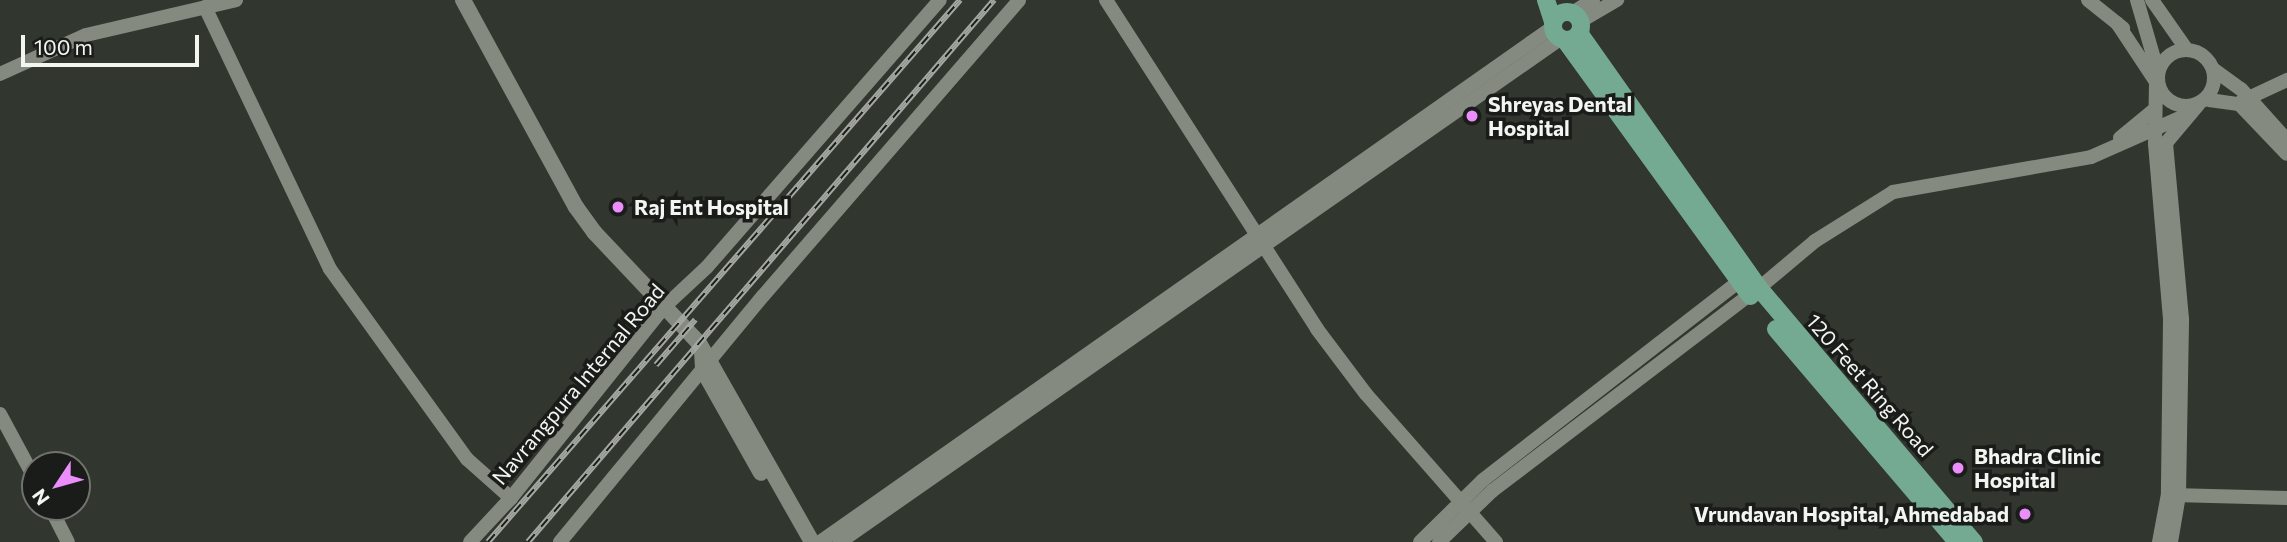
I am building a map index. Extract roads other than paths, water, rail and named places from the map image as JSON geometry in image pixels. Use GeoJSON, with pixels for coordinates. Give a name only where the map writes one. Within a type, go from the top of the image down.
{"type":"FeatureCollection","features":[{"type":"Feature","properties":{"kind":"main road"},"geometry":{"type":"LineString","coordinates":[[463,0],[576,208],[663,307],[705,360],[812,542]]}},
{"type":"Feature","properties":{"kind":"main road","name":"120 Feet Ring Road"},"geometry":{"type":"LineString","coordinates":[[1546,0],[1566,23],[1749,285],[1957,542]]}},
{"type":"Feature","properties":{"kind":"main road","name":"120 Feet Ring Road"},"geometry":{"type":"LineString","coordinates":[[1749,285],[1974,542]]}},
{"type":"Feature","properties":{"kind":"main road"},"geometry":{"type":"LineString","coordinates":[[705,360],[800,542]]}},
{"type":"Feature","properties":{"kind":"street"},"geometry":{"type":"LineString","coordinates":[[0,74],[86,35],[236,0]]}},
{"type":"Feature","properties":{"kind":"street","name":"Navrangpura Internal Road"},"geometry":{"type":"LineString","coordinates":[[470,542],[511,498],[663,307],[707,267],[940,0]]}},
{"type":"Feature","properties":{"kind":"street"},"geometry":{"type":"LineString","coordinates":[[560,542],[705,360],[1019,0]]}},
{"type":"Feature","properties":{"kind":"street"},"geometry":{"type":"LineString","coordinates":[[1106,0],[1259,242],[1366,394],[1496,542]]}},
{"type":"Feature","properties":{"kind":"street"},"geometry":{"type":"LineString","coordinates":[[841,542],[1566,23],[1593,0]]}},
{"type":"Feature","properties":{"kind":"street"},"geometry":{"type":"LineString","coordinates":[[1566,23],[1617,0]]}},
{"type":"Feature","properties":{"kind":"street"},"geometry":{"type":"LineString","coordinates":[[2088,0],[2118,23],[2157,76]]}},
{"type":"Feature","properties":{"kind":"street"},"geometry":{"type":"LineString","coordinates":[[2137,0],[2157,76],[2167,99],[2203,102],[2243,100],[2287,80]]}},
{"type":"Feature","properties":{"kind":"street"},"geometry":{"type":"LineString","coordinates":[[2152,0],[2187,50]]}},
{"type":"Feature","properties":{"kind":"street"},"geometry":{"type":"LineString","coordinates":[[205,7],[330,269],[467,459],[511,498]]}},
{"type":"Feature","properties":{"kind":"street"},"geometry":{"type":"LineString","coordinates":[[2159,542],[2174,495],[2171,320],[2154,110],[2157,76],[2173,52],[2187,50],[2202,55],[2243,100],[2287,140]]}},
{"type":"Feature","properties":{"kind":"street"},"geometry":{"type":"LineString","coordinates":[[1749,285],[1894,192],[2091,157],[2184,116],[2203,102],[2216,87],[2213,69]]}},
{"type":"Feature","properties":{"kind":"street"},"geometry":{"type":"LineString","coordinates":[[2243,100],[2287,154]]}},
{"type":"Feature","properties":{"kind":"street"},"geometry":{"type":"LineString","coordinates":[[1420,542],[1583,419],[1749,285],[1863,198],[1891,184],[2089,149],[2129,133],[2154,110]]}},
{"type":"Feature","properties":{"kind":"street"},"geometry":{"type":"LineString","coordinates":[[2171,542],[2182,319],[2166,143],[2184,116]]}},
{"type":"Feature","properties":{"kind":"street"},"geometry":{"type":"LineString","coordinates":[[820,542],[1259,242]]}},
{"type":"Feature","properties":{"kind":"street"},"geometry":{"type":"LineString","coordinates":[[0,414],[21,453]]}},
{"type":"Feature","properties":{"kind":"street"},"geometry":{"type":"LineString","coordinates":[[2174,495],[2287,498]]}},
{"type":"Feature","properties":{"kind":"street"},"geometry":{"type":"LineString","coordinates":[[1439,542],[1465,508]]}},
{"type":"Feature","properties":{"kind":"street"},"geometry":{"type":"LineString","coordinates":[[57,521],[68,542]]}},
{"type":"Feature","properties":{"kind":"railway"},"geometry":{"type":"LineString","coordinates":[[488,542],[960,0]]}},
{"type":"Feature","properties":{"kind":"railway"},"geometry":{"type":"LineString","coordinates":[[528,542],[994,0]]}},
{"type":"Feature","properties":{"kind":"railway"},"geometry":{"type":"LineString","coordinates":[[656,365],[695,320]]}},
{"type":"Feature","properties":{"kind":"place","name":"Shreyas Dental Hospital"},"geometry":{"type":"Point","coordinates":[1472,116]}},
{"type":"Feature","properties":{"kind":"place","name":"Raj Ent Hospital"},"geometry":{"type":"Point","coordinates":[618,207]}},
{"type":"Feature","properties":{"kind":"place","name":"Bhadra Clinic Hospital"},"geometry":{"type":"Point","coordinates":[1958,468]}},
{"type":"Feature","properties":{"kind":"place","name":"Vrundavan Hospital, Ahmedabad"},"geometry":{"type":"Point","coordinates":[2025,514]}}]}
